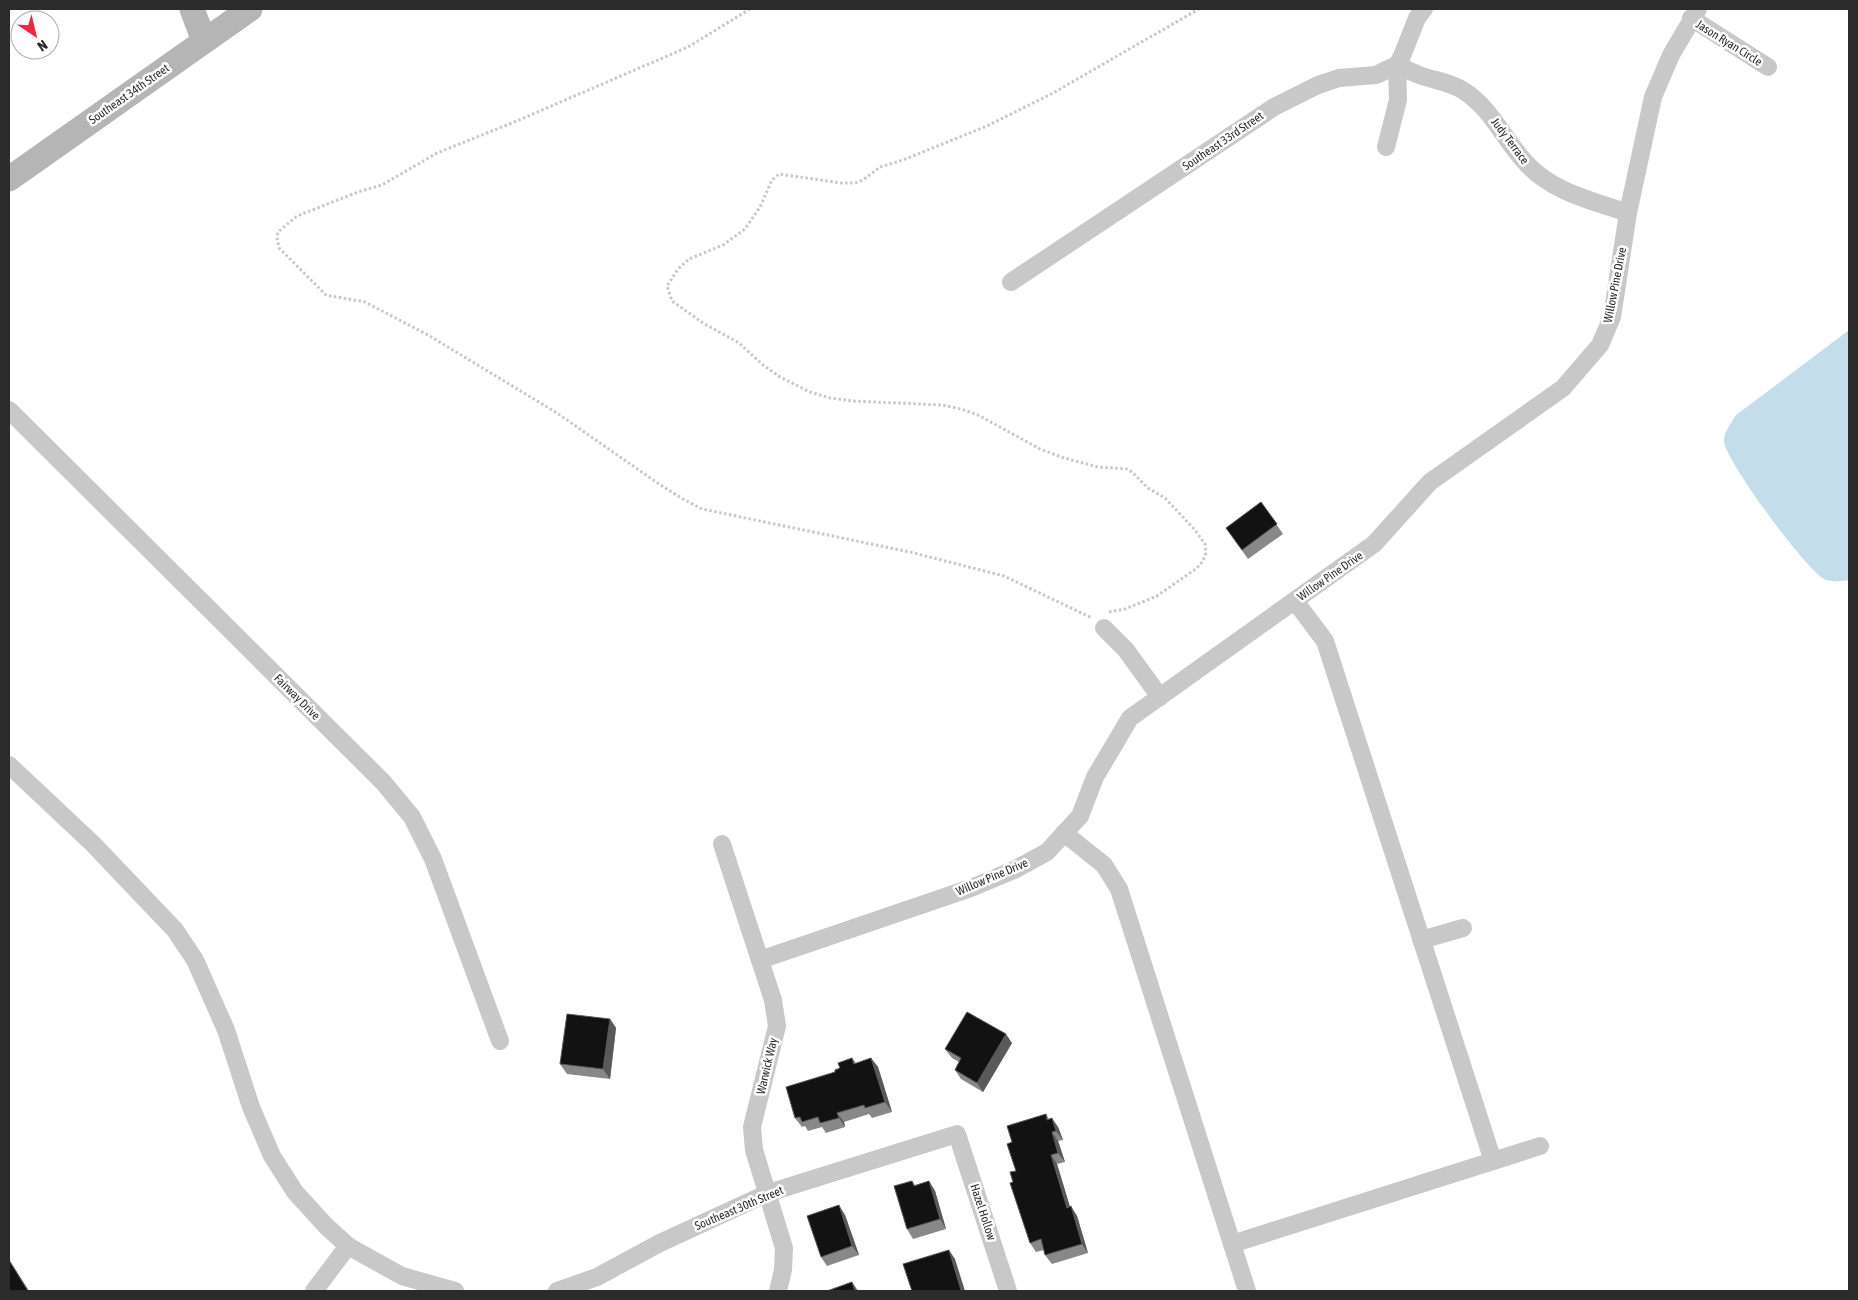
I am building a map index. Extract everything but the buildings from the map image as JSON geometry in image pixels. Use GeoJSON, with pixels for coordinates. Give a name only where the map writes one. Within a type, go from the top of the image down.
{"type":"FeatureCollection","features":[{"type":"Feature","properties":{"kind":"street"},"geometry":{"type":"LineString","coordinates":[[192,9],[204,41]]}},
{"type":"Feature","properties":{"kind":"street"},"geometry":{"type":"LineString","coordinates":[[1386,147],[1398,100],[1396,65],[1402,56],[1417,18],[1424,9]]}},
{"type":"Feature","properties":{"kind":"street","name":"Southeast 34th Street"},"geometry":{"type":"LineString","coordinates":[[9,179],[204,41],[242,11]]}},
{"type":"Feature","properties":{"kind":"street","name":"Jason Ryan Circle"},"geometry":{"type":"LineString","coordinates":[[1694,14],[1768,67]]}},
{"type":"Feature","properties":{"kind":"street","name":"Willow Pine Drive"},"geometry":{"type":"LineString","coordinates":[[760,960],[971,888],[1014,870],[1047,852],[1080,816],[1095,777],[1130,718],[1374,544],[1430,482],[1563,388],[1600,346],[1612,317],[1628,213],[1653,97],[1671,54],[1694,14]]}},
{"type":"Feature","properties":{"kind":"street","name":"Judy Terrace"},"geometry":{"type":"LineString","coordinates":[[1396,65],[1463,90],[1492,116],[1527,165],[1544,179],[1565,191],[1628,213]]}},
{"type":"Feature","properties":{"kind":"street","name":"Southeast 33rd Street"},"geometry":{"type":"LineString","coordinates":[[1011,282],[1274,107],[1318,85],[1338,78],[1376,75],[1396,65]]}},
{"type":"Feature","properties":{"kind":"street","name":"Fairway Drive"},"geometry":{"type":"LineString","coordinates":[[9,410],[383,782],[412,817],[433,859],[500,1041]]}},
{"type":"Feature","properties":{"kind":"street"},"geometry":{"type":"LineString","coordinates":[[1295,601],[1325,641],[1493,1161]]}},
{"type":"Feature","properties":{"kind":"street"},"geometry":{"type":"LineString","coordinates":[[1102,618],[1160,697]]}},
{"type":"Feature","properties":{"kind":"street"},"geometry":{"type":"LineString","coordinates":[[9,765],[93,844],[175,930],[195,960],[214,1000],[226,1030],[251,1107],[272,1156],[295,1192],[326,1226],[348,1246],[402,1276],[455,1291]]}},
{"type":"Feature","properties":{"kind":"street"},"geometry":{"type":"LineString","coordinates":[[1064,833],[1104,865],[1119,889],[1247,1291]]}},
{"type":"Feature","properties":{"kind":"street","name":"Warwick Way"},"geometry":{"type":"LineString","coordinates":[[722,844],[773,1000],[777,1026],[752,1127],[754,1150],[784,1248],[783,1270],[778,1291]]}},
{"type":"Feature","properties":{"kind":"street"},"geometry":{"type":"LineString","coordinates":[[1422,940],[1463,928]]}},
{"type":"Feature","properties":{"kind":"street","name":"Southeast 30th Street"},"geometry":{"type":"LineString","coordinates":[[557,1291],[597,1277],[660,1243],[768,1193],[957,1134]]}},
{"type":"Feature","properties":{"kind":"street","name":"Hazel Hollow"},"geometry":{"type":"LineString","coordinates":[[957,1134],[1008,1291]]}},
{"type":"Feature","properties":{"kind":"street"},"geometry":{"type":"LineString","coordinates":[[1232,1244],[1540,1146]]}},
{"type":"Feature","properties":{"kind":"street"},"geometry":{"type":"LineString","coordinates":[[314,1291],[348,1246]]}},
{"type":"Feature","properties":{"kind":"path"},"geometry":{"type":"LineString","coordinates":[[750,9],[688,46],[512,124],[436,153],[382,185],[358,192],[297,216],[278,232],[279,248],[326,295],[365,302],[428,335],[557,413],[682,499],[702,508],[910,552],[1004,576],[1088,615],[1102,618],[1158,596],[1197,568],[1203,561],[1206,553],[1205,544],[1196,530],[1165,498],[1148,488],[1132,472],[1127,469],[1098,467],[1064,458],[1040,449],[978,415],[961,409],[942,405],[853,401],[830,398],[810,392],[780,377],[762,365],[739,343],[703,323],[672,301],[667,286],[678,269],[688,259],[713,250],[735,238],[751,222],[772,180],[779,174],[841,183],[855,183],[863,180],[880,167],[903,160],[987,126],[1053,93],[1199,9]]}},
{"type":"Feature","properties":{"kind":"path"},"geometry":{"type":"LineString","coordinates":[[1088,615],[1102,618]]}},
{"type":"Feature","properties":{"kind":"water"},"geometry":{"type":"Polygon","coordinates":[[[1849,330],[1849,580],[1832,581],[1826,580],[1803,559],[1769,516],[1738,471],[1728,453],[1724,439],[1736,415],[1849,330]]]}}]}
